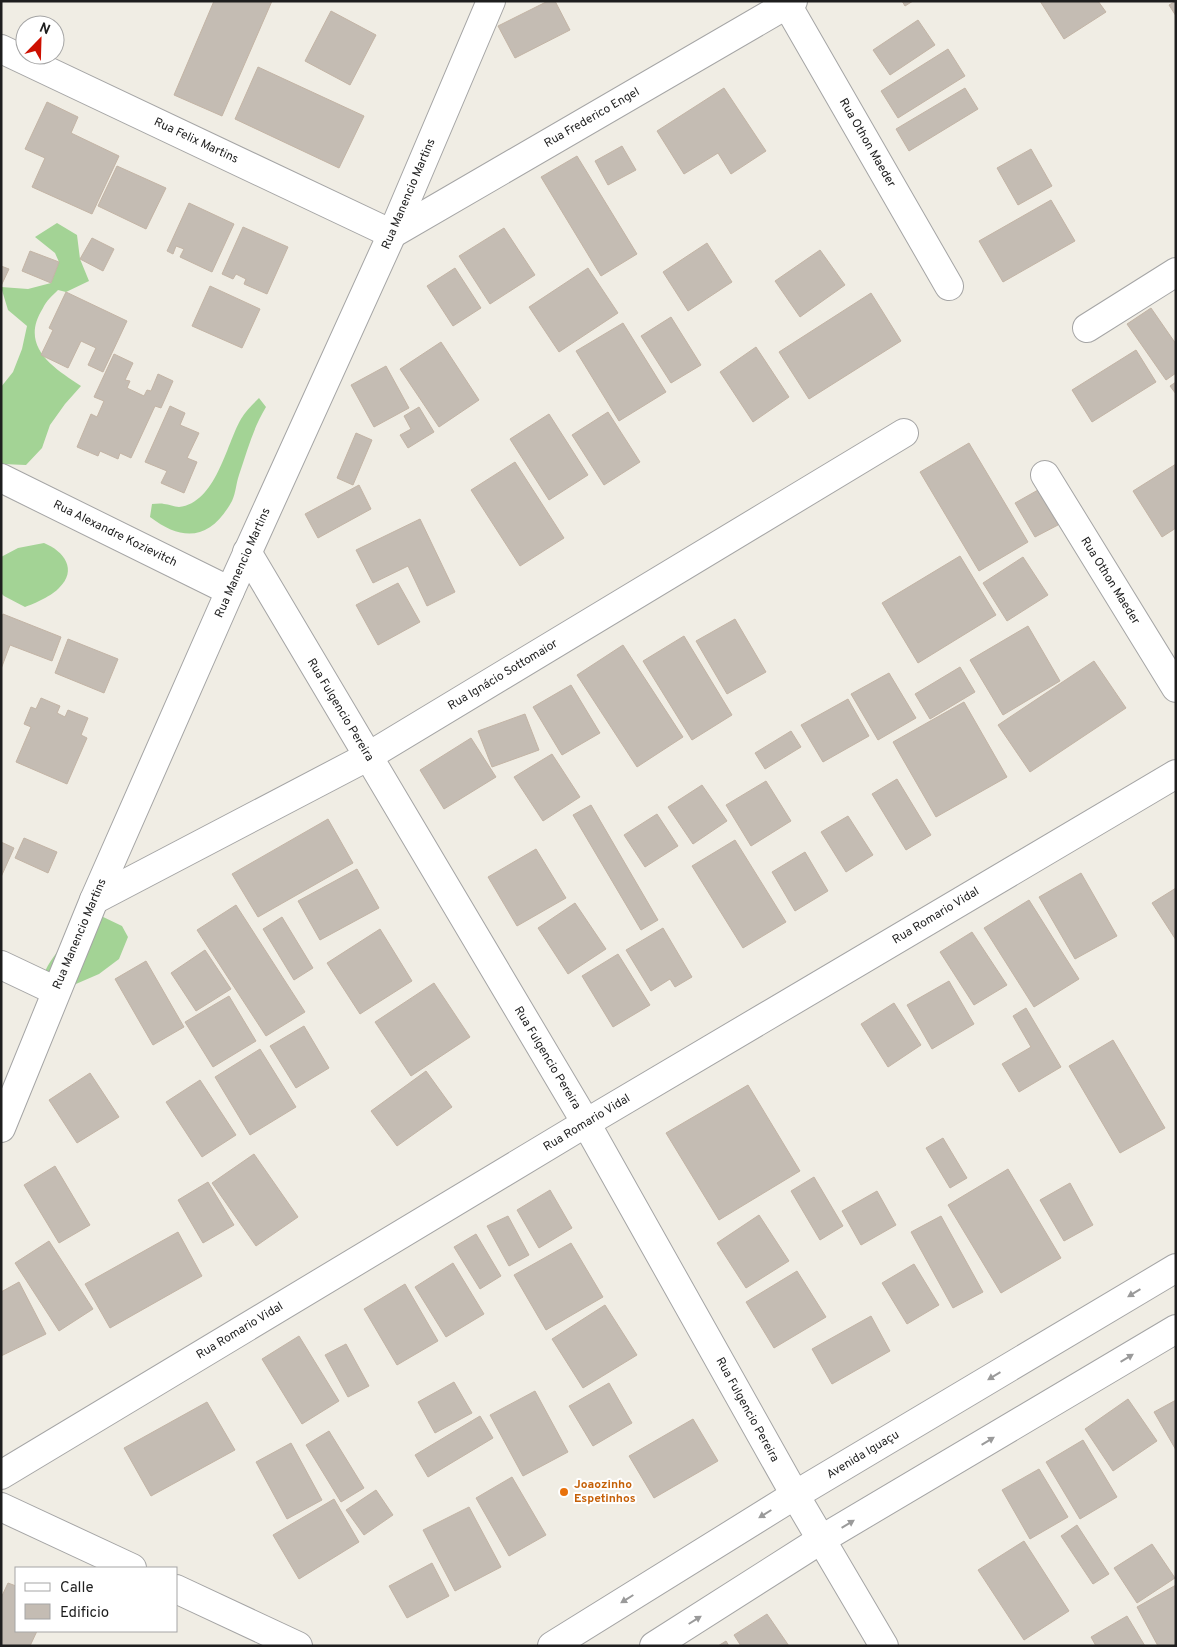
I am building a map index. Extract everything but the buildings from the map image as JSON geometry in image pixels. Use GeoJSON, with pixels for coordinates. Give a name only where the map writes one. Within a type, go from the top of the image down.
{"type":"FeatureCollection","features":[{"type":"Feature","properties":{"kind":"street","name":"Rua Manencio Martins"},"geometry":{"type":"LineString","coordinates":[[1,1128],[94,900],[247,552],[392,234],[491,1]]}},
{"type":"Feature","properties":{"kind":"street","name":"Rua Frederico Engel"},"geometry":{"type":"LineString","coordinates":[[392,234],[788,2]]}},
{"type":"Feature","properties":{"kind":"street","name":"Rua Othon Maeder"},"geometry":{"type":"LineString","coordinates":[[788,2],[949,286]]}},
{"type":"Feature","properties":{"kind":"street","name":"Rua Felix Martins"},"geometry":{"type":"LineString","coordinates":[[1,49],[392,234]]}},
{"type":"Feature","properties":{"kind":"street"},"geometry":{"type":"LineString","coordinates":[[1087,328],[1176,272]]}},
{"type":"Feature","properties":{"kind":"street","name":"Rua Ignácio Sottomaior"},"geometry":{"type":"LineString","coordinates":[[94,900],[368,757],[904,433]]}},
{"type":"Feature","properties":{"kind":"street","name":"Rua Othon Maeder"},"geometry":{"type":"LineString","coordinates":[[1045,475],[1176,688]]}},
{"type":"Feature","properties":{"kind":"street","name":"Rua Alexandre Kozievitch"},"geometry":{"type":"LineString","coordinates":[[1,478],[230,591]]}},
{"type":"Feature","properties":{"kind":"street","name":"Rua Fulgencio Pereira"},"geometry":{"type":"LineString","coordinates":[[247,552],[586,1123],[795,1495],[884,1646]]}},
{"type":"Feature","properties":{"kind":"street","name":"Rua Romario Vidal"},"geometry":{"type":"LineString","coordinates":[[1,1475],[586,1123],[1176,774]]}},
{"type":"Feature","properties":{"kind":"street"},"geometry":{"type":"LineString","coordinates":[[1,965],[56,991]]}},
{"type":"Feature","properties":{"kind":"street","name":"Avenida Iguaçu"},"geometry":{"type":"LineString","coordinates":[[552,1646],[795,1495],[1176,1268]]}},
{"type":"Feature","properties":{"kind":"street"},"geometry":{"type":"LineString","coordinates":[[654,1646],[822,1539],[1176,1329]]}},
{"type":"Feature","properties":{"kind":"street"},"geometry":{"type":"LineString","coordinates":[[1,1507],[130,1567]]}},
{"type":"Feature","properties":{"kind":"street"},"geometry":{"type":"LineString","coordinates":[[178,1590],[298,1646]]}},
{"type":"Feature","properties":{"kind":"green space"},"geometry":{"type":"Polygon","coordinates":[[[57,223],[77,235],[80,259],[89,281],[66,292],[58,290],[44,305],[37,321],[35,334],[42,354],[59,371],[81,386],[50,425],[42,448],[26,465],[2,464],[1,387],[13,372],[22,349],[27,326],[8,310],[1,287],[28,289],[51,283],[59,262],[55,253],[35,237],[57,223]]]}},
{"type":"Feature","properties":{"kind":"green space"},"geometry":{"type":"Polygon","coordinates":[[[259,398],[266,407],[257,423],[232,501],[224,514],[206,530],[196,533],[174,531],[150,517],[152,504],[179,507],[192,503],[202,495],[218,471],[241,419],[259,398]]]}},
{"type":"Feature","properties":{"kind":"green space"},"geometry":{"type":"Polygon","coordinates":[[[44,543],[63,556],[68,568],[65,581],[56,591],[25,607],[1,593],[1,557],[18,548],[44,543]]]}},
{"type":"Feature","properties":{"kind":"green space"},"geometry":{"type":"Polygon","coordinates":[[[99,915],[122,926],[128,937],[119,959],[99,974],[62,990],[43,976],[60,949],[99,915]]]}},
{"type":"Feature","properties":{"kind":"place","name":"Joaozinho Espetinhos"},"geometry":{"type":"Point","coordinates":[564,1492]}}]}
